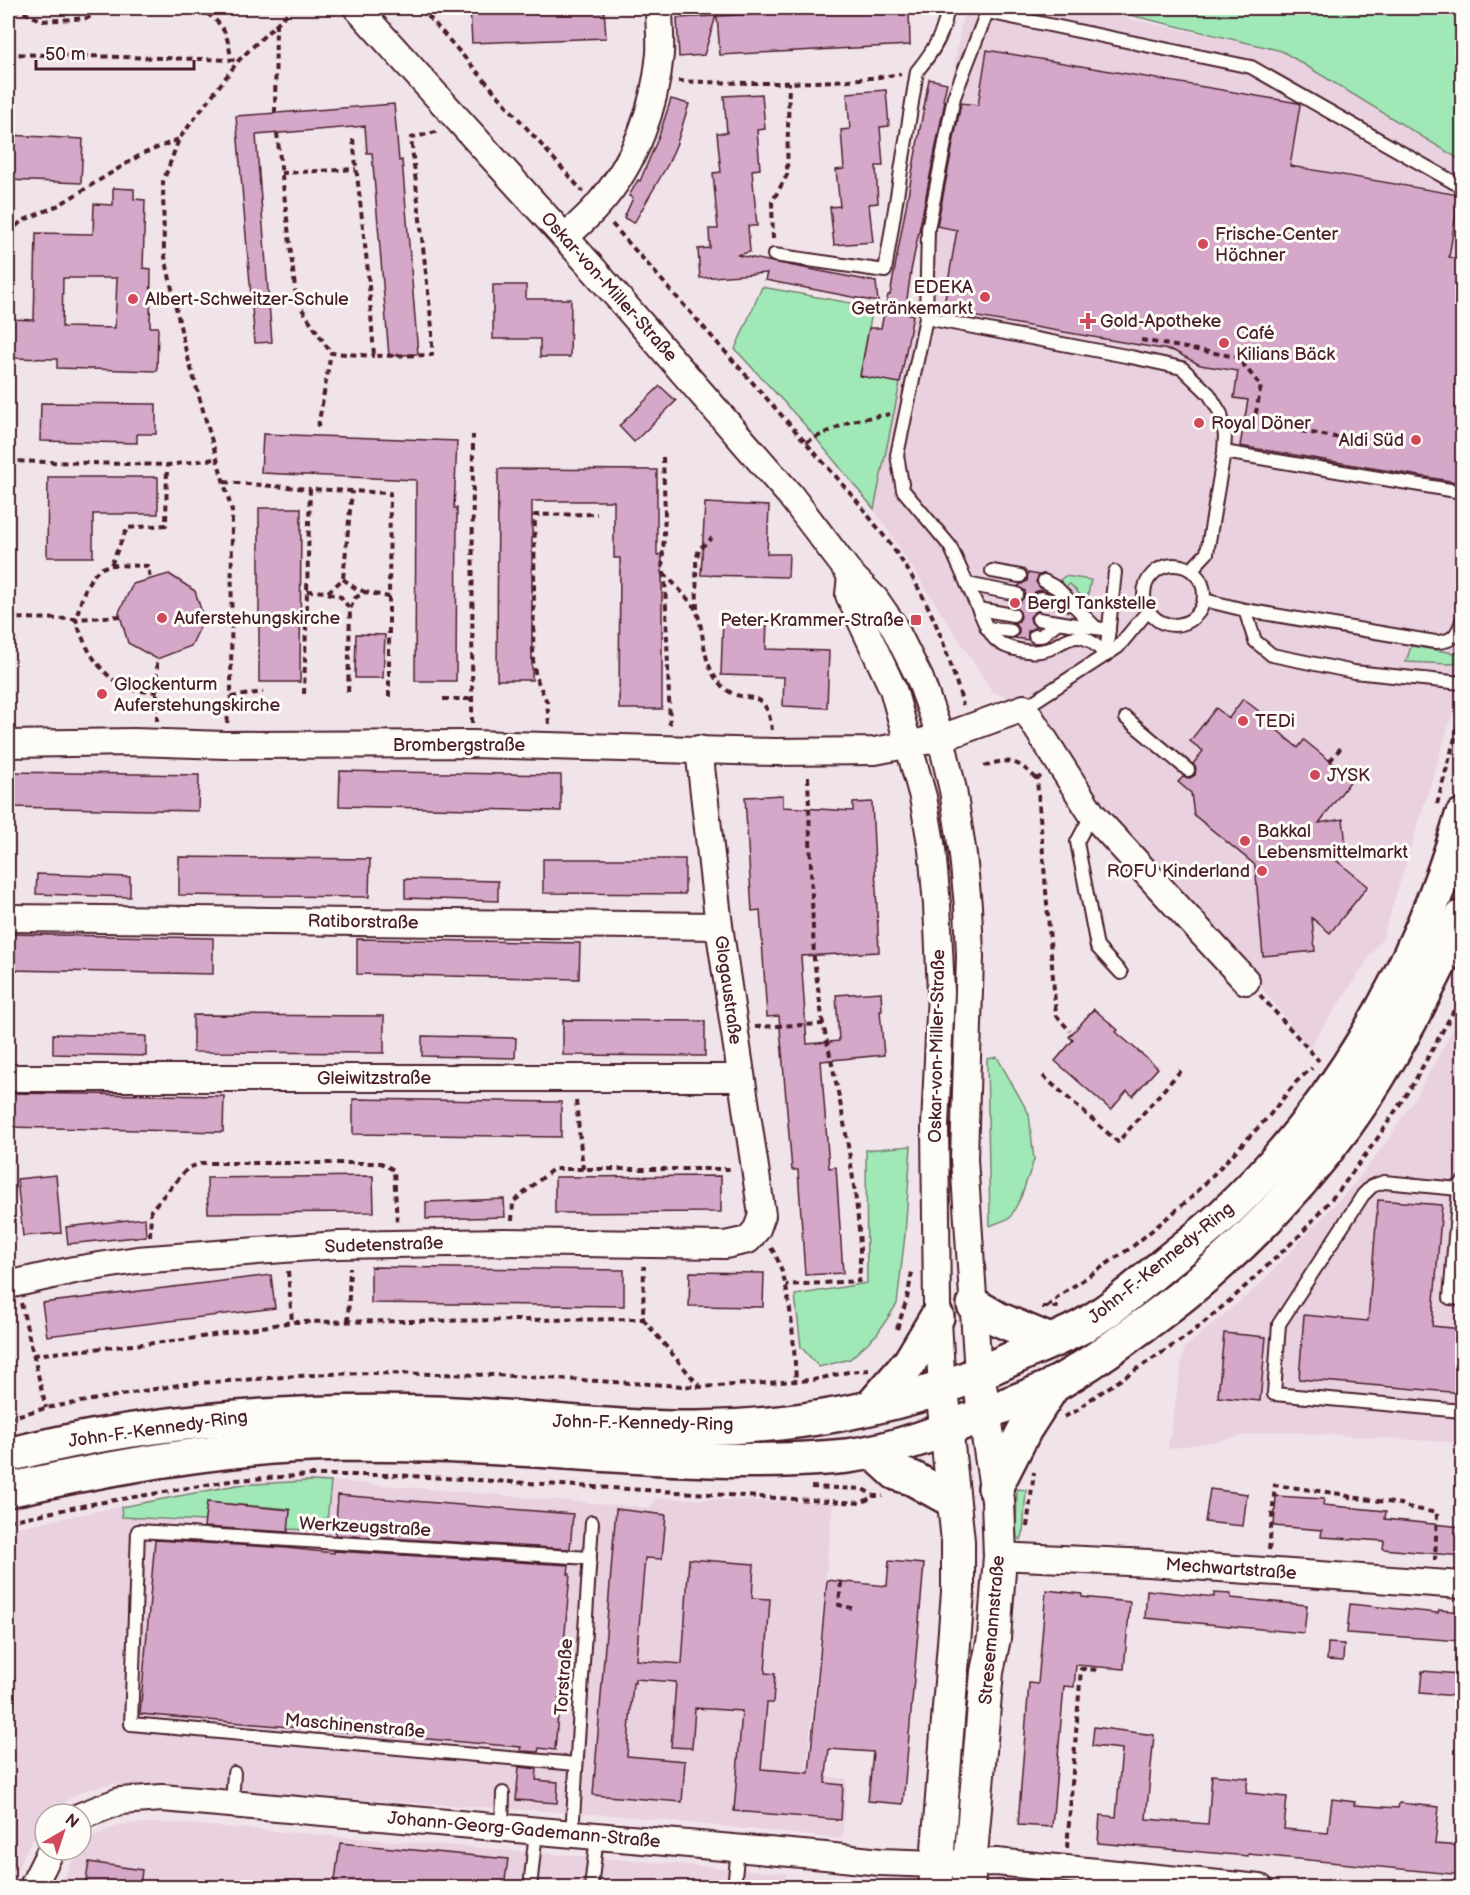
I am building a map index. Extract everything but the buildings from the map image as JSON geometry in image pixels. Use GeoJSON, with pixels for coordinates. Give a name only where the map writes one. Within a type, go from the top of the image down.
{"type":"FeatureCollection","features":[{"type":"Feature","properties":{"kind":"main road","name":"John-F.-Kennedy-Ring"},"geometry":{"type":"LineString","coordinates":[[8,1455],[54,1443],[252,1415],[343,1412],[438,1413],[625,1426],[698,1428],[801,1419],[871,1407],[942,1388],[1082,1327],[1122,1299],[1218,1220],[1257,1182],[1299,1134],[1348,1066],[1396,984],[1434,900],[1449,813]]}},
{"type":"Feature","properties":{"kind":"main road","name":"John-F.-Kennedy-Ring"},"geometry":{"type":"LineString","coordinates":[[8,1490],[149,1462],[254,1449],[342,1445],[434,1445],[705,1460],[797,1459],[873,1452],[983,1414],[1054,1384],[1110,1349],[1208,1276],[1253,1233],[1300,1184],[1348,1122],[1412,1018],[1462,917]]}},
{"type":"Feature","properties":{"kind":"main road"},"geometry":{"type":"LineString","coordinates":[[974,1305],[998,1319],[1050,1341]]}},
{"type":"Feature","properties":{"kind":"main road"},"geometry":{"type":"LineString","coordinates":[[871,1407],[910,1362],[937,1317]]}},
{"type":"Feature","properties":{"kind":"main road"},"geometry":{"type":"LineString","coordinates":[[995,1488],[1025,1429],[1054,1384]]}},
{"type":"Feature","properties":{"kind":"main road"},"geometry":{"type":"LineString","coordinates":[[873,1452],[896,1473],[952,1500]]}},
{"type":"Feature","properties":{"kind":"street","name":"Oskar-von-Miller-Straße"},"geometry":{"type":"LineString","coordinates":[[357,8],[565,237],[790,495],[851,575],[875,599],[893,625],[920,679],[940,738],[955,802],[968,906],[970,956],[964,1159],[978,1373]]}},
{"type":"Feature","properties":{"kind":"street"},"geometry":{"type":"LineString","coordinates":[[565,237],[597,207],[621,174],[646,123],[660,52],[659,8]]}},
{"type":"Feature","properties":{"kind":"street","name":"Oskar-von-Miller-Straße"},"geometry":{"type":"LineString","coordinates":[[851,575],[849,595],[892,689],[923,797],[932,849],[941,992],[935,1127],[937,1317],[942,1388]]}},
{"type":"Feature","properties":{"kind":"street"},"geometry":{"type":"LineString","coordinates":[[909,745],[940,738],[1024,708],[1092,814],[1246,981]]}},
{"type":"Feature","properties":{"kind":"street","name":"Brombergstraße"},"geometry":{"type":"LineString","coordinates":[[8,744],[156,742],[225,745],[472,744],[775,752],[875,751],[909,745]]}},
{"type":"Feature","properties":{"kind":"street","name":"Glogaustraße"},"geometry":{"type":"LineString","coordinates":[[699,749],[719,926],[740,1078],[760,1192],[762,1215],[757,1229]]}},
{"type":"Feature","properties":{"kind":"street","name":"Ratiborstraße"},"geometry":{"type":"LineString","coordinates":[[8,918],[719,926]]}},
{"type":"Feature","properties":{"kind":"street","name":"Gleiwitzstraße"},"geometry":{"type":"LineString","coordinates":[[8,1078],[740,1078]]}},
{"type":"Feature","properties":{"kind":"street","name":"Sudetenstraße"},"geometry":{"type":"LineString","coordinates":[[12,1284],[74,1270],[150,1259],[350,1245],[511,1242],[737,1244],[748,1240],[757,1229]]}},
{"type":"Feature","properties":{"kind":"street","name":"Stresemannstraße"},"geometry":{"type":"LineString","coordinates":[[969,1875],[987,1672],[1010,1556],[995,1488],[978,1373]]}},
{"type":"Feature","properties":{"kind":"street","name":"Stresemannstraße"},"geometry":{"type":"LineString","coordinates":[[936,1876],[958,1592],[958,1541],[942,1388]]}},
{"type":"Feature","properties":{"kind":"street","name":"Mechwartstraße"},"geometry":{"type":"LineString","coordinates":[[1010,1556],[1149,1563],[1462,1585]]}},
{"type":"Feature","properties":{"kind":"street","name":"Johann-Georg-Gademann-Straße"},"geometry":{"type":"LineString","coordinates":[[93,1811],[120,1801],[162,1798],[880,1862],[936,1876],[969,1875],[996,1862],[1260,1887]]}},
{"type":"Feature","properties":{"kind":"street"},"geometry":{"type":"LineString","coordinates":[[32,1887],[45,1862]]}},
{"type":"Feature","properties":{"kind":"lane"},"geometry":{"type":"LineString","coordinates":[[774,255],[885,271],[916,71],[928,57],[939,38],[947,8]]}},
{"type":"Feature","properties":{"kind":"lane"},"geometry":{"type":"LineString","coordinates":[[1106,655],[1093,642],[1076,637],[1037,651],[1004,646],[994,639],[950,546],[903,490],[897,455],[926,318],[928,229],[954,97],[987,12],[1251,67],[1462,187]]}},
{"type":"Feature","properties":{"kind":"lane"},"geometry":{"type":"LineString","coordinates":[[926,318],[1182,368],[1209,394],[1221,414],[1225,436],[1207,553],[1191,570]]}},
{"type":"Feature","properties":{"kind":"lane"},"geometry":{"type":"LineString","coordinates":[[1224,452],[1462,492]]}},
{"type":"Feature","properties":{"kind":"lane"},"geometry":{"type":"LineString","coordinates":[[1175,565],[1191,570],[1198,577],[1204,600],[1196,616],[1176,626],[1155,619],[1148,611],[1143,593],[1145,584],[1156,570],[1175,565]]}},
{"type":"Feature","properties":{"kind":"lane"},"geometry":{"type":"LineString","coordinates":[[992,570],[1020,576]]}},
{"type":"Feature","properties":{"kind":"lane"},"geometry":{"type":"LineString","coordinates":[[1106,655],[1103,629],[1115,572]]}},
{"type":"Feature","properties":{"kind":"lane"},"geometry":{"type":"LineString","coordinates":[[1044,580],[1057,588],[1073,605],[1103,629]]}},
{"type":"Feature","properties":{"kind":"lane"},"geometry":{"type":"LineString","coordinates":[[967,584],[1017,594]]}},
{"type":"Feature","properties":{"kind":"lane"},"geometry":{"type":"LineString","coordinates":[[1041,598],[1073,605]]}},
{"type":"Feature","properties":{"kind":"lane"},"geometry":{"type":"LineString","coordinates":[[1204,600],[1245,610],[1435,642],[1454,639],[1462,621]]}},
{"type":"Feature","properties":{"kind":"lane"},"geometry":{"type":"LineString","coordinates":[[979,609],[1013,615]]}},
{"type":"Feature","properties":{"kind":"lane"},"geometry":{"type":"LineString","coordinates":[[1245,610],[1256,641],[1272,656],[1354,672],[1462,683]]}},
{"type":"Feature","properties":{"kind":"lane"},"geometry":{"type":"LineString","coordinates":[[1024,708],[1118,647],[1148,611]]}},
{"type":"Feature","properties":{"kind":"lane"},"geometry":{"type":"LineString","coordinates":[[1038,619],[1103,629]]}},
{"type":"Feature","properties":{"kind":"lane"},"geometry":{"type":"LineString","coordinates":[[1035,636],[1041,636],[1058,622]]}},
{"type":"Feature","properties":{"kind":"lane"},"geometry":{"type":"LineString","coordinates":[[987,628],[1011,632]]}},
{"type":"Feature","properties":{"kind":"lane"},"geometry":{"type":"LineString","coordinates":[[1126,718],[1188,770]]}},
{"type":"Feature","properties":{"kind":"lane"},"geometry":{"type":"LineString","coordinates":[[1092,814],[1077,842],[1079,854],[1097,946],[1121,973]]}},
{"type":"Feature","properties":{"kind":"lane"},"geometry":{"type":"LineString","coordinates":[[1462,1299],[1450,1298],[1461,1185],[1384,1182],[1372,1185],[1363,1195],[1279,1324],[1274,1394],[1462,1411]]}},
{"type":"Feature","properties":{"kind":"lane","name":"Torstraße"},"geometry":{"type":"LineString","coordinates":[[572,1834],[592,1522]]}},
{"type":"Feature","properties":{"kind":"lane","name":"Werkzeugstraße"},"geometry":{"type":"LineString","coordinates":[[131,1724],[138,1531],[590,1558]]}},
{"type":"Feature","properties":{"kind":"lane","name":"Maschinenstraße"},"geometry":{"type":"LineString","coordinates":[[131,1724],[576,1764]]}},
{"type":"Feature","properties":{"kind":"lane"},"geometry":{"type":"LineString","coordinates":[[232,1804],[234,1773]]}},
{"type":"Feature","properties":{"kind":"lane"},"geometry":{"type":"LineString","coordinates":[[502,1827],[503,1793]]}},
{"type":"Feature","properties":{"kind":"lane"},"geometry":{"type":"LineString","coordinates":[[530,1887],[536,1831]]}},
{"type":"Feature","properties":{"kind":"lane"},"geometry":{"type":"LineString","coordinates":[[591,1887],[597,1836]]}},
{"type":"Feature","properties":{"kind":"lane"},"geometry":{"type":"LineString","coordinates":[[734,1887],[738,1848]]}},
{"type":"Feature","properties":{"kind":"path"},"geometry":{"type":"LineString","coordinates":[[14,8],[43,21],[88,18],[105,8]]}},
{"type":"Feature","properties":{"kind":"path"},"geometry":{"type":"LineString","coordinates":[[198,8],[215,18],[227,34],[231,60]]}},
{"type":"Feature","properties":{"kind":"path"},"geometry":{"type":"LineString","coordinates":[[225,745],[231,697],[232,511],[184,344],[165,252],[163,182],[179,139],[239,60],[293,8]]}},
{"type":"Feature","properties":{"kind":"path"},"geometry":{"type":"LineString","coordinates":[[421,8],[854,497],[916,583],[946,646],[963,705]]}},
{"type":"Feature","properties":{"kind":"path"},"geometry":{"type":"LineString","coordinates":[[275,113],[276,24]]}},
{"type":"Feature","properties":{"kind":"path"},"geometry":{"type":"LineString","coordinates":[[8,54],[239,60]]}},
{"type":"Feature","properties":{"kind":"path"},"geometry":{"type":"LineString","coordinates":[[656,80],[789,82],[882,77],[916,71]]}},
{"type":"Feature","properties":{"kind":"path"},"geometry":{"type":"LineString","coordinates":[[774,255],[772,201],[787,175],[789,82]]}},
{"type":"Feature","properties":{"kind":"path"},"geometry":{"type":"LineString","coordinates":[[332,353],[374,356],[432,355],[432,328],[411,138],[464,126]]}},
{"type":"Feature","properties":{"kind":"path"},"geometry":{"type":"LineString","coordinates":[[277,133],[296,296],[302,309],[332,353],[318,427]]}},
{"type":"Feature","properties":{"kind":"path"},"geometry":{"type":"LineString","coordinates":[[8,233],[22,220],[60,205],[142,154],[179,139]]}},
{"type":"Feature","properties":{"kind":"path"},"geometry":{"type":"LineString","coordinates":[[353,139],[368,272],[374,356]]}},
{"type":"Feature","properties":{"kind":"path"},"geometry":{"type":"LineString","coordinates":[[280,173],[356,169]]}},
{"type":"Feature","properties":{"kind":"path"},"geometry":{"type":"LineString","coordinates":[[806,442],[851,421],[906,410]]}},
{"type":"Feature","properties":{"kind":"path"},"geometry":{"type":"LineString","coordinates":[[472,744],[473,435]]}},
{"type":"Feature","properties":{"kind":"path"},"geometry":{"type":"LineString","coordinates":[[663,457],[665,514],[662,570],[665,579],[671,750]]}},
{"type":"Feature","properties":{"kind":"path"},"geometry":{"type":"LineString","coordinates":[[8,461],[167,465],[216,459]]}},
{"type":"Feature","properties":{"kind":"path"},"geometry":{"type":"LineString","coordinates":[[111,565],[127,528],[166,525],[167,465]]}},
{"type":"Feature","properties":{"kind":"path"},"geometry":{"type":"LineString","coordinates":[[224,482],[390,493],[388,697]]}},
{"type":"Feature","properties":{"kind":"path"},"geometry":{"type":"LineString","coordinates":[[304,694],[310,489]]}},
{"type":"Feature","properties":{"kind":"path"},"geometry":{"type":"LineString","coordinates":[[327,592],[343,579],[352,491]]}},
{"type":"Feature","properties":{"kind":"path"},"geometry":{"type":"LineString","coordinates":[[551,745],[547,702],[536,678],[533,660],[535,515],[597,514]]}},
{"type":"Feature","properties":{"kind":"path"},"geometry":{"type":"LineString","coordinates":[[712,538],[699,549],[696,560],[697,609],[705,658],[723,687],[735,694],[760,700],[766,706],[775,752]]}},
{"type":"Feature","properties":{"kind":"path"},"geometry":{"type":"LineString","coordinates":[[150,579],[148,566],[101,567],[85,586],[76,619],[81,637],[100,668],[126,688],[158,692]]}},
{"type":"Feature","properties":{"kind":"path"},"geometry":{"type":"LineString","coordinates":[[662,570],[697,609]]}},
{"type":"Feature","properties":{"kind":"path"},"geometry":{"type":"LineString","coordinates":[[343,579],[365,592],[389,597]]}},
{"type":"Feature","properties":{"kind":"path"},"geometry":{"type":"LineString","coordinates":[[307,591],[327,592],[340,597],[350,609]]}},
{"type":"Feature","properties":{"kind":"path"},"geometry":{"type":"LineString","coordinates":[[348,696],[350,609],[355,598],[365,592]]}},
{"type":"Feature","properties":{"kind":"path"},"geometry":{"type":"LineString","coordinates":[[8,618],[76,619],[120,616]]}},
{"type":"Feature","properties":{"kind":"path"},"geometry":{"type":"LineString","coordinates":[[156,742],[157,659]]}},
{"type":"Feature","properties":{"kind":"path"},"geometry":{"type":"LineString","coordinates":[[231,697],[263,692]]}},
{"type":"Feature","properties":{"kind":"path"},"geometry":{"type":"LineString","coordinates":[[443,699],[472,699]]}},
{"type":"Feature","properties":{"kind":"path"},"geometry":{"type":"LineString","coordinates":[[1449,813],[1462,712]]}},
{"type":"Feature","properties":{"kind":"path"},"geometry":{"type":"LineString","coordinates":[[1330,761],[1343,745]]}},
{"type":"Feature","properties":{"kind":"path"},"geometry":{"type":"LineString","coordinates":[[984,766],[995,762],[1015,762],[1037,779],[1056,1015],[1070,1031]]}},
{"type":"Feature","properties":{"kind":"path"},"geometry":{"type":"LineString","coordinates":[[1037,779],[1060,764]]}},
{"type":"Feature","properties":{"kind":"path"},"geometry":{"type":"LineString","coordinates":[[786,1285],[860,1281],[861,1264],[858,1213],[838,1091],[823,1024],[814,959],[808,777]]}},
{"type":"Feature","properties":{"kind":"path"},"geometry":{"type":"LineString","coordinates":[[1246,981],[1319,1062]]}},
{"type":"Feature","properties":{"kind":"path"},"geometry":{"type":"LineString","coordinates":[[734,1028],[823,1024]]}},
{"type":"Feature","properties":{"kind":"path"},"geometry":{"type":"LineString","coordinates":[[1046,1307],[1132,1247],[1192,1197],[1269,1116],[1296,1082],[1319,1062],[1325,1052]]}},
{"type":"Feature","properties":{"kind":"path"},"geometry":{"type":"LineString","coordinates":[[1043,1076],[1118,1142],[1182,1069]]}},
{"type":"Feature","properties":{"kind":"path"},"geometry":{"type":"LineString","coordinates":[[576,1102],[583,1169]]}},
{"type":"Feature","properties":{"kind":"path"},"geometry":{"type":"LineString","coordinates":[[150,1259],[151,1210],[188,1168],[202,1163],[381,1163],[394,1170],[398,1244]]}},
{"type":"Feature","properties":{"kind":"path"},"geometry":{"type":"LineString","coordinates":[[511,1242],[513,1202],[552,1168],[732,1169]]}},
{"type":"Feature","properties":{"kind":"path"},"geometry":{"type":"LineString","coordinates":[[757,1229],[776,1254],[786,1285],[796,1381]]}},
{"type":"Feature","properties":{"kind":"path"},"geometry":{"type":"LineString","coordinates":[[644,1244],[643,1319],[700,1387]]}},
{"type":"Feature","properties":{"kind":"path"},"geometry":{"type":"LineString","coordinates":[[348,1322],[350,1245]]}},
{"type":"Feature","properties":{"kind":"path"},"geometry":{"type":"LineString","coordinates":[[287,1249],[292,1322]]}},
{"type":"Feature","properties":{"kind":"path"},"geometry":{"type":"LineString","coordinates":[[12,1284],[46,1408]]}},
{"type":"Feature","properties":{"kind":"path"},"geometry":{"type":"LineString","coordinates":[[33,1354],[183,1340],[292,1322],[643,1319]]}},
{"type":"Feature","properties":{"kind":"path"},"geometry":{"type":"LineString","coordinates":[[8,1418],[46,1408],[184,1384],[351,1374],[494,1375],[700,1387],[796,1381],[870,1370]]}},
{"type":"Feature","properties":{"kind":"path"},"geometry":{"type":"LineString","coordinates":[[8,1521],[92,1503],[237,1480],[311,1475],[394,1475],[861,1503],[874,1496],[863,1490],[804,1487]]}},
{"type":"Feature","properties":{"kind":"path"},"geometry":{"type":"LineString","coordinates":[[1010,1556],[1025,1544],[1033,1478]]}},
{"type":"Feature","properties":{"kind":"path"},"geometry":{"type":"LineString","coordinates":[[1268,1571],[1275,1485],[1401,1504],[1437,1513],[1432,1583]]}},
{"type":"Feature","properties":{"kind":"path"},"geometry":{"type":"LineString","coordinates":[[841,1582],[839,1605],[852,1608]]}},
{"type":"Feature","properties":{"kind":"path"},"geometry":{"type":"LineString","coordinates":[[1066,1869],[1081,1669],[1099,1670]]}},
{"type":"Feature","properties":{"kind":"shaded area"},"geometry":{"type":"Polygon","coordinates":[[[964,8],[1079,8],[1282,51],[1462,161],[1462,683],[1383,937],[1309,1048],[1262,988],[1174,904],[1025,706],[992,691],[874,509],[913,315],[964,8]]]}},
{"type":"Feature","properties":{"kind":"shaded area"},"geometry":{"type":"Polygon","coordinates":[[[1462,1013],[1462,1443],[1272,1431],[1168,1449],[1184,1348],[1257,1287],[1356,1182],[1387,1141],[1418,1093],[1462,1013]]]}},
{"type":"Feature","properties":{"kind":"shaded area"},"geometry":{"type":"Polygon","coordinates":[[[310,1479],[651,1508],[655,1498],[833,1503],[806,1774],[847,1779],[842,1839],[623,1816],[112,1784],[82,1791],[66,1802],[33,1802],[33,1840],[8,1888],[8,1529],[238,1483],[310,1479]]]}},
{"type":"Feature","properties":{"kind":"shaded area"},"geometry":{"type":"Polygon","coordinates":[[[174,1823],[786,1873],[785,1888],[60,1888],[72,1862],[93,1862],[93,1836],[119,1825],[174,1823]]]}},
{"type":"Feature","properties":{"kind":"shaded area"},"geometry":{"type":"Polygon","coordinates":[[[998,1875],[1107,1887],[997,1887],[998,1875]]]}},
{"type":"Feature","properties":{"kind":"green space"},"geometry":{"type":"Polygon","coordinates":[[[1100,8],[1462,8],[1462,161],[1282,51],[1100,8]]]}},
{"type":"Feature","properties":{"kind":"green space"},"geometry":{"type":"Polygon","coordinates":[[[762,287],[873,307],[860,376],[900,383],[874,509],[805,425],[735,349],[762,287]]]}},
{"type":"Feature","properties":{"kind":"green space"},"geometry":{"type":"Polygon","coordinates":[[[1065,576],[1091,580],[1085,608],[1078,601],[1082,597],[1070,584],[1066,587],[1060,580],[1065,576]]]}},
{"type":"Feature","properties":{"kind":"green space"},"geometry":{"type":"Polygon","coordinates":[[[1411,646],[1454,653],[1462,651],[1462,663],[1406,662],[1411,646]]]}},
{"type":"Feature","properties":{"kind":"green space"},"geometry":{"type":"Polygon","coordinates":[[[997,1057],[1029,1114],[1034,1160],[1021,1197],[1010,1218],[990,1226],[987,1059],[997,1057]]]}},
{"type":"Feature","properties":{"kind":"green space"},"geometry":{"type":"Polygon","coordinates":[[[911,1146],[905,1235],[897,1304],[877,1334],[850,1359],[819,1367],[801,1347],[795,1295],[867,1283],[866,1150],[911,1146]]]}},
{"type":"Feature","properties":{"kind":"green space"},"geometry":{"type":"Polygon","coordinates":[[[331,1482],[326,1531],[288,1529],[290,1509],[207,1502],[205,1521],[122,1517],[121,1507],[237,1485],[331,1482]]]}},
{"type":"Feature","properties":{"kind":"green space"},"geometry":{"type":"Polygon","coordinates":[[[1017,1489],[1026,1490],[1021,1540],[1016,1532],[1017,1489]]]}},
{"type":"Feature","properties":{"kind":"place","name":"Frische-Center Höchner"},"geometry":{"type":"Point","coordinates":[1203,244]}},
{"type":"Feature","properties":{"kind":"place","name":"EDEKA Getränkemarkt"},"geometry":{"type":"Point","coordinates":[985,297]}},
{"type":"Feature","properties":{"kind":"place","name":"Albert-Schweitzer-Schule"},"geometry":{"type":"Point","coordinates":[133,299]}},
{"type":"Feature","properties":{"kind":"place","name":"Gold-Apotheke"},"geometry":{"type":"Point","coordinates":[1088,321]}},
{"type":"Feature","properties":{"kind":"place","name":"Café Kilians Bäck"},"geometry":{"type":"Point","coordinates":[1224,343]}},
{"type":"Feature","properties":{"kind":"place","name":"Royal Döner"},"geometry":{"type":"Point","coordinates":[1199,423]}},
{"type":"Feature","properties":{"kind":"place","name":"Aldi Süd"},"geometry":{"type":"Point","coordinates":[1416,440]}},
{"type":"Feature","properties":{"kind":"place","name":"Bergl Tankstelle"},"geometry":{"type":"Point","coordinates":[1015,603]}},
{"type":"Feature","properties":{"kind":"place","name":"Auferstehungskirche"},"geometry":{"type":"Point","coordinates":[162,618]}},
{"type":"Feature","properties":{"kind":"place","name":"Peter-Krammer-Straße"},"geometry":{"type":"Point","coordinates":[916,620]}},
{"type":"Feature","properties":{"kind":"place","name":"Glockenturm Auferstehungskirche"},"geometry":{"type":"Point","coordinates":[102,694]}},
{"type":"Feature","properties":{"kind":"place","name":"TEDi"},"geometry":{"type":"Point","coordinates":[1243,721]}},
{"type":"Feature","properties":{"kind":"place","name":"JYSK"},"geometry":{"type":"Point","coordinates":[1315,775]}},
{"type":"Feature","properties":{"kind":"place","name":"Bakkal Lebensmittelmarkt"},"geometry":{"type":"Point","coordinates":[1245,841]}},
{"type":"Feature","properties":{"kind":"place","name":"ROFU Kinderland"},"geometry":{"type":"Point","coordinates":[1262,871]}}]}
